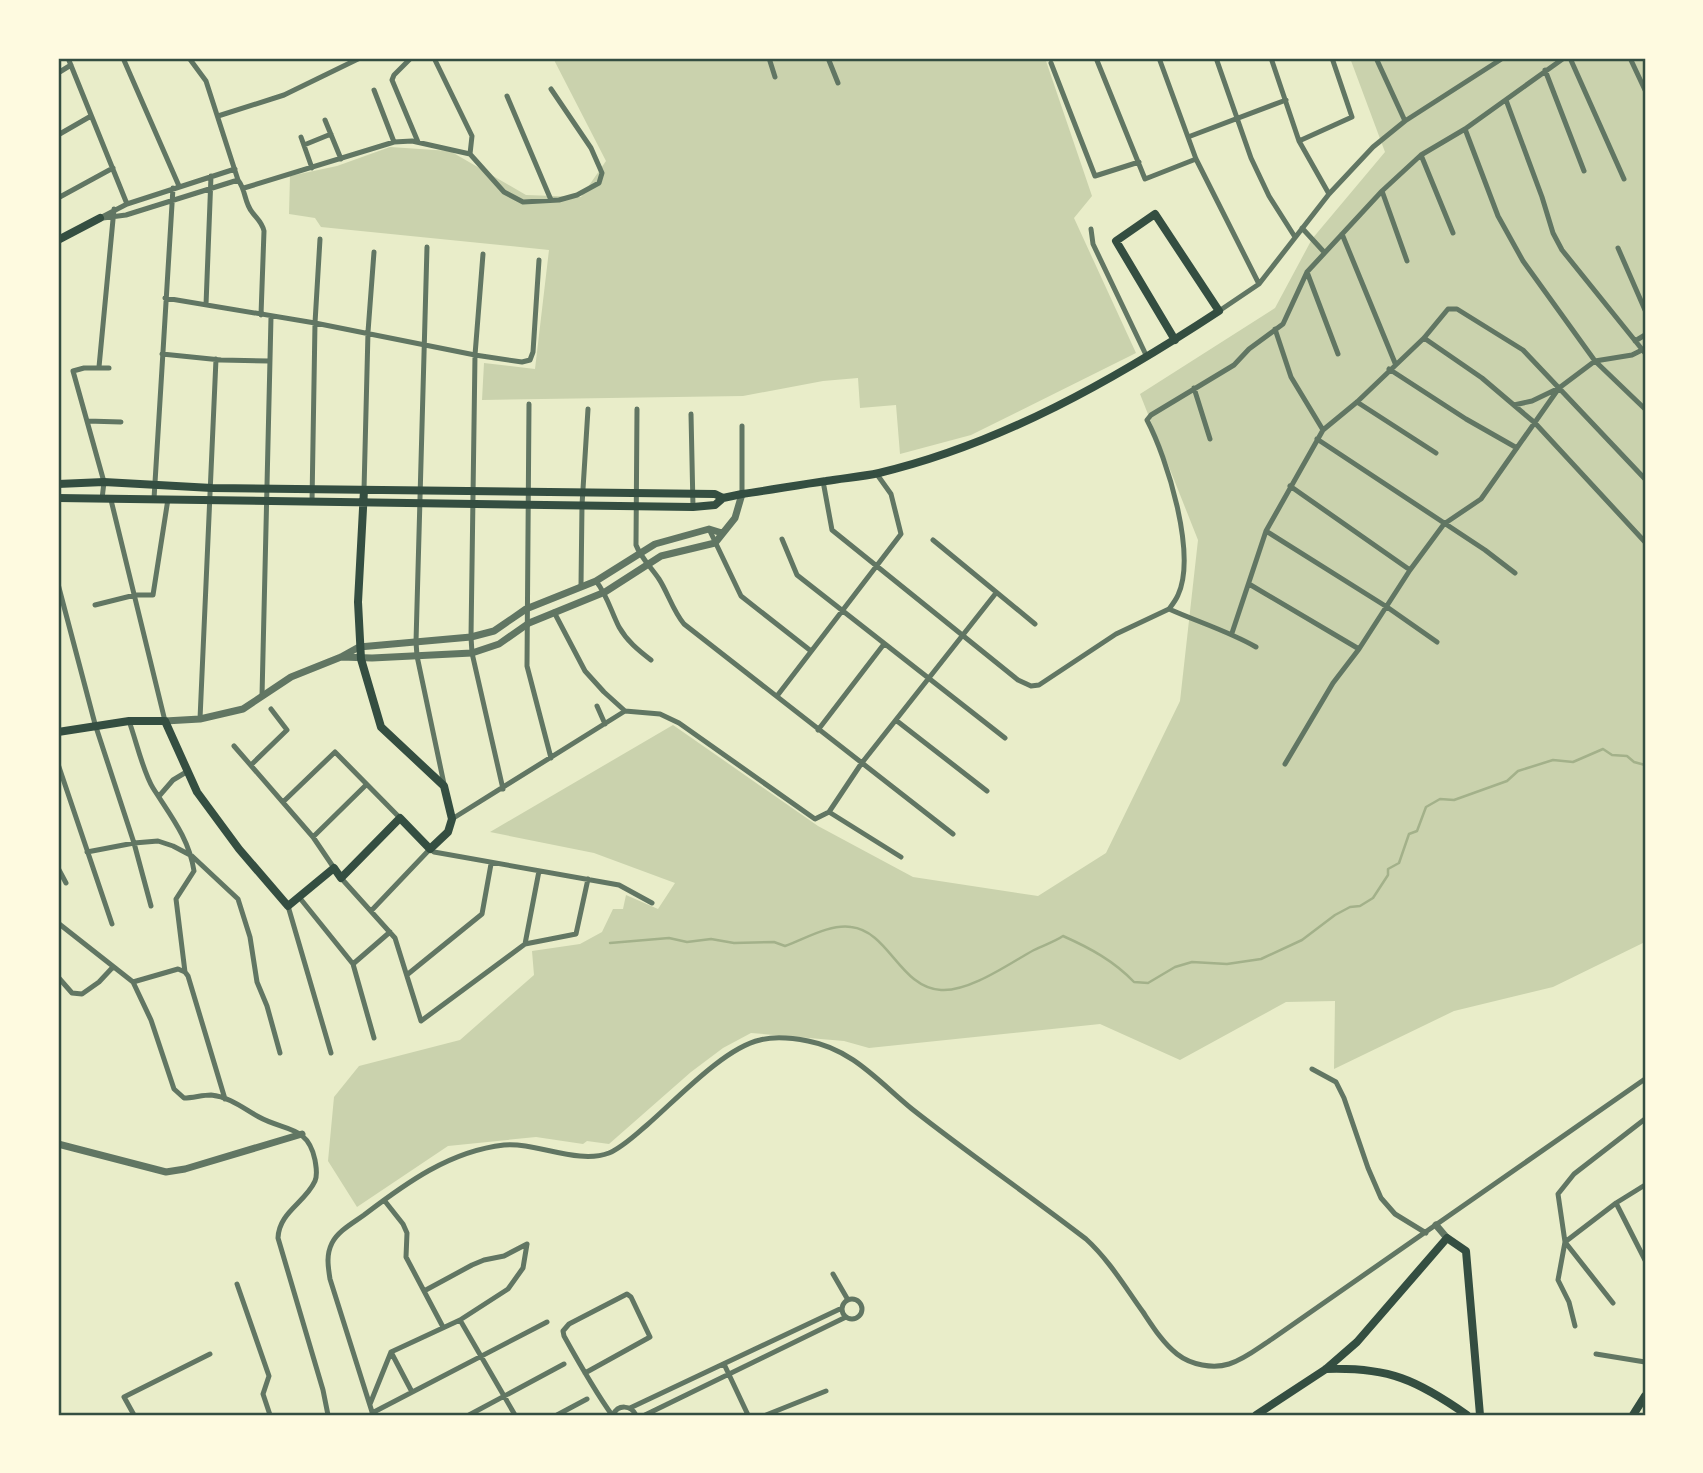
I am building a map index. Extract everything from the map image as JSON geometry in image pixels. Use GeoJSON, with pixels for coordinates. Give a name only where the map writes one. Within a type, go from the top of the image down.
{"type":"FeatureCollection","features":[{"type":"Feature","properties":{"kind":"main road"},"geometry":{"type":"LineString","coordinates":[[58,498],[693,507],[715,505],[723,498],[876,474],[977,442],[1074,397],[1147,357],[1175,340],[1219,311],[1155,214],[1116,241],[1175,340]]}},
{"type":"Feature","properties":{"kind":"main road"},"geometry":{"type":"LineString","coordinates":[[58,240],[100,218]]}},
{"type":"Feature","properties":{"kind":"main road"},"geometry":{"type":"LineString","coordinates":[[58,484],[104,482],[155,487],[715,494],[723,498]]}},
{"type":"Feature","properties":{"kind":"main road"},"geometry":{"type":"LineString","coordinates":[[58,732],[95,724],[165,721],[197,792],[288,906],[334,867],[341,878],[400,818],[430,849],[448,832],[452,819],[444,786],[381,727],[360,659],[358,602],[364,490]]}},
{"type":"Feature","properties":{"kind":"main road"},"geometry":{"type":"LineString","coordinates":[[1256,1415],[1326,1369],[1357,1342],[1447,1238],[1466,1251],[1480,1415]]}},
{"type":"Feature","properties":{"kind":"main road"},"geometry":{"type":"LineString","coordinates":[[1326,1369],[1358,1368],[1388,1373],[1416,1383],[1467,1415]]}},
{"type":"Feature","properties":{"kind":"main road"},"geometry":{"type":"LineString","coordinates":[[1633,1415],[1645,1396]]}},
{"type":"Feature","properties":{"kind":"street"},"geometry":{"type":"LineString","coordinates":[[124,58],[176,187],[172,200],[165,298],[155,499]]}},
{"type":"Feature","properties":{"kind":"street"},"geometry":{"type":"LineString","coordinates":[[190,58],[206,81],[238,180],[244,187],[251,211],[262,223],[261,315]]}},
{"type":"Feature","properties":{"kind":"street"},"geometry":{"type":"LineString","coordinates":[[218,116],[284,95],[360,58]]}},
{"type":"Feature","properties":{"kind":"street"},"geometry":{"type":"LineString","coordinates":[[411,58],[392,80],[418,142]]}},
{"type":"Feature","properties":{"kind":"street"},"geometry":{"type":"LineString","coordinates":[[434,58],[471,136],[470,154]]}},
{"type":"Feature","properties":{"kind":"street"},"geometry":{"type":"LineString","coordinates":[[769,58],[775,77]]}},
{"type":"Feature","properties":{"kind":"street"},"geometry":{"type":"LineString","coordinates":[[828,58],[838,83]]}},
{"type":"Feature","properties":{"kind":"street"},"geometry":{"type":"LineString","coordinates":[[1096,58],[1145,179],[1196,159]]}},
{"type":"Feature","properties":{"kind":"street"},"geometry":{"type":"LineString","coordinates":[[1159,58],[1196,159],[1259,284]]}},
{"type":"Feature","properties":{"kind":"street"},"geometry":{"type":"LineString","coordinates":[[1216,58],[1251,158],[1269,195],[1295,237]]}},
{"type":"Feature","properties":{"kind":"street"},"geometry":{"type":"LineString","coordinates":[[1271,58],[1299,141],[1329,194]]}},
{"type":"Feature","properties":{"kind":"street"},"geometry":{"type":"LineString","coordinates":[[1299,141],[1352,117],[1332,58]]}},
{"type":"Feature","properties":{"kind":"street"},"geometry":{"type":"LineString","coordinates":[[1376,58],[1405,121]]}},
{"type":"Feature","properties":{"kind":"street"},"geometry":{"type":"LineString","coordinates":[[1219,311],[1259,284],[1329,194],[1373,147],[1405,121],[1503,58]]}},
{"type":"Feature","properties":{"kind":"street"},"geometry":{"type":"LineString","coordinates":[[823,481],[832,530],[1018,680],[1031,686],[1039,685],[1116,634],[1169,609],[1179,594],[1184,552],[1174,489],[1147,420],[1150,415],[1234,365],[1249,349],[1283,324],[1307,272],[1382,191],[1421,155],[1465,129],[1564,58]]}},
{"type":"Feature","properties":{"kind":"street"},"geometry":{"type":"LineString","coordinates":[[1570,58],[1623,179]]}},
{"type":"Feature","properties":{"kind":"street"},"geometry":{"type":"LineString","coordinates":[[1630,58],[1645,90]]}},
{"type":"Feature","properties":{"kind":"street"},"geometry":{"type":"LineString","coordinates":[[58,73],[70,60],[127,204]]}},
{"type":"Feature","properties":{"kind":"street"},"geometry":{"type":"LineString","coordinates":[[1051,63],[1095,176],[1139,162]]}},
{"type":"Feature","properties":{"kind":"street"},"geometry":{"type":"LineString","coordinates":[[1545,70],[1584,171]]}},
{"type":"Feature","properties":{"kind":"street"},"geometry":{"type":"LineString","coordinates":[[244,187],[394,142],[418,142],[470,154],[504,192],[523,202],[577,195],[599,183],[602,173],[591,148],[551,89]]}},
{"type":"Feature","properties":{"kind":"street"},"geometry":{"type":"LineString","coordinates":[[374,90],[394,142]]}},
{"type":"Feature","properties":{"kind":"street"},"geometry":{"type":"LineString","coordinates":[[507,96],[551,200]]}},
{"type":"Feature","properties":{"kind":"street"},"geometry":{"type":"LineString","coordinates":[[1188,137],[1286,100]]}},
{"type":"Feature","properties":{"kind":"street"},"geometry":{"type":"LineString","coordinates":[[1506,100],[1557,242],[1575,268],[1644,351],[1595,361],[1559,388],[1532,401],[1514,405]]}},
{"type":"Feature","properties":{"kind":"street"},"geometry":{"type":"LineString","coordinates":[[58,135],[91,116]]}},
{"type":"Feature","properties":{"kind":"street"},"geometry":{"type":"LineString","coordinates":[[325,121],[341,159]]}},
{"type":"Feature","properties":{"kind":"street"},"geometry":{"type":"LineString","coordinates":[[1465,129],[1498,216],[1523,261],[1595,361],[1645,409]]}},
{"type":"Feature","properties":{"kind":"street"},"geometry":{"type":"LineString","coordinates":[[304,145],[331,134]]}},
{"type":"Feature","properties":{"kind":"street"},"geometry":{"type":"LineString","coordinates":[[301,137],[312,168]]}},
{"type":"Feature","properties":{"kind":"street"},"geometry":{"type":"LineString","coordinates":[[1421,155],[1453,233]]}},
{"type":"Feature","properties":{"kind":"street"},"geometry":{"type":"LineString","coordinates":[[58,198],[113,169]]}},
{"type":"Feature","properties":{"kind":"street"},"geometry":{"type":"LineString","coordinates":[[100,218],[127,204],[235,169]]}},
{"type":"Feature","properties":{"kind":"street"},"geometry":{"type":"LineString","coordinates":[[206,305],[211,176]]}},
{"type":"Feature","properties":{"kind":"street"},"geometry":{"type":"LineString","coordinates":[[100,218],[115,217],[238,180]]}},
{"type":"Feature","properties":{"kind":"street"},"geometry":{"type":"LineString","coordinates":[[1382,191],[1407,261]]}},
{"type":"Feature","properties":{"kind":"street"},"geometry":{"type":"LineString","coordinates":[[99,367],[114,209]]}},
{"type":"Feature","properties":{"kind":"street"},"geometry":{"type":"LineString","coordinates":[[1302,228],[1324,252]]}},
{"type":"Feature","properties":{"kind":"street"},"geometry":{"type":"LineString","coordinates":[[1091,229],[1093,244],[1147,357]]}},
{"type":"Feature","properties":{"kind":"street"},"geometry":{"type":"LineString","coordinates":[[1342,234],[1395,363]]}},
{"type":"Feature","properties":{"kind":"street"},"geometry":{"type":"LineString","coordinates":[[312,502],[315,323],[320,239]]}},
{"type":"Feature","properties":{"kind":"street"},"geometry":{"type":"LineString","coordinates":[[427,247],[416,642],[444,786]]}},
{"type":"Feature","properties":{"kind":"street"},"geometry":{"type":"LineString","coordinates":[[1618,248],[1645,310]]}},
{"type":"Feature","properties":{"kind":"street"},"geometry":{"type":"LineString","coordinates":[[364,490],[368,332],[374,252]]}},
{"type":"Feature","properties":{"kind":"street"},"geometry":{"type":"LineString","coordinates":[[483,254],[475,355],[471,638],[502,789]]}},
{"type":"Feature","properties":{"kind":"street"},"geometry":{"type":"LineString","coordinates":[[165,298],[368,332],[423,345],[522,362],[530,360],[533,352],[538,260]]}},
{"type":"Feature","properties":{"kind":"street"},"geometry":{"type":"LineString","coordinates":[[1307,272],[1338,354]]}},
{"type":"Feature","properties":{"kind":"street"},"geometry":{"type":"LineString","coordinates":[[1232,634],[1266,531],[1317,439],[1323,430],[1357,402],[1424,338],[1448,309],[1457,309],[1523,350],[1645,479]]}},
{"type":"Feature","properties":{"kind":"street"},"geometry":{"type":"LineString","coordinates":[[262,696],[271,317]]}},
{"type":"Feature","properties":{"kind":"street"},"geometry":{"type":"LineString","coordinates":[[1275,329],[1291,377],[1323,430]]}},
{"type":"Feature","properties":{"kind":"street"},"geometry":{"type":"LineString","coordinates":[[1635,341],[1645,335]]}},
{"type":"Feature","properties":{"kind":"street"},"geometry":{"type":"LineString","coordinates":[[1424,338],[1482,378],[1535,423],[1645,541]]}},
{"type":"Feature","properties":{"kind":"street"},"geometry":{"type":"LineString","coordinates":[[162,354],[268,361]]}},
{"type":"Feature","properties":{"kind":"street"},"geometry":{"type":"LineString","coordinates":[[200,719],[216,359]]}},
{"type":"Feature","properties":{"kind":"street"},"geometry":{"type":"LineString","coordinates":[[109,368],[73,371],[135,595],[165,721],[200,719],[243,709],[291,677],[359,647],[471,638],[495,631],[526,609],[596,581],[655,544],[709,529],[722,533]]}},
{"type":"Feature","properties":{"kind":"street"},"geometry":{"type":"LineString","coordinates":[[1389,369],[1466,419],[1517,448]]}},
{"type":"Feature","properties":{"kind":"street"},"geometry":{"type":"LineString","coordinates":[[1194,388],[1210,439]]}},
{"type":"Feature","properties":{"kind":"street"},"geometry":{"type":"LineString","coordinates":[[1284,764],[1333,683],[1359,649],[1410,570],[1444,524],[1481,499],[1559,388]]}},
{"type":"Feature","properties":{"kind":"street"},"geometry":{"type":"LineString","coordinates":[[1357,402],[1436,453]]}},
{"type":"Feature","properties":{"kind":"street"},"geometry":{"type":"LineString","coordinates":[[529,404],[527,666],[551,758]]}},
{"type":"Feature","properties":{"kind":"street"},"geometry":{"type":"LineString","coordinates":[[582,586],[582,493],[588,409]]}},
{"type":"Feature","properties":{"kind":"street"},"geometry":{"type":"LineString","coordinates":[[637,409],[636,545],[639,554],[660,581],[676,615],[684,625],[953,834]]}},
{"type":"Feature","properties":{"kind":"street"},"geometry":{"type":"LineString","coordinates":[[691,414],[693,507]]}},
{"type":"Feature","properties":{"kind":"street"},"geometry":{"type":"LineString","coordinates":[[87,421],[121,422]]}},
{"type":"Feature","properties":{"kind":"street"},"geometry":{"type":"LineString","coordinates":[[341,657],[360,659],[472,653],[499,644],[528,623],[605,592],[662,556],[715,543],[735,518],[742,495],[742,426]]}},
{"type":"Feature","properties":{"kind":"street"},"geometry":{"type":"LineString","coordinates":[[1317,439],[1515,573]]}},
{"type":"Feature","properties":{"kind":"street"},"geometry":{"type":"LineString","coordinates":[[777,696],[901,534],[891,494],[876,474]]}},
{"type":"Feature","properties":{"kind":"street"},"geometry":{"type":"LineString","coordinates":[[1290,486],[1410,570]]}},
{"type":"Feature","properties":{"kind":"street"},"geometry":{"type":"LineString","coordinates":[[95,605],[135,595],[153,595],[168,499]]}},
{"type":"Feature","properties":{"kind":"street"},"geometry":{"type":"LineString","coordinates":[[709,529],[741,596],[811,651]]}},
{"type":"Feature","properties":{"kind":"street"},"geometry":{"type":"LineString","coordinates":[[1266,531],[1387,607],[1437,642]]}},
{"type":"Feature","properties":{"kind":"street"},"geometry":{"type":"LineString","coordinates":[[782,539],[797,575],[1005,738]]}},
{"type":"Feature","properties":{"kind":"street"},"geometry":{"type":"LineString","coordinates":[[933,540],[1035,624]]}},
{"type":"Feature","properties":{"kind":"street"},"geometry":{"type":"LineString","coordinates":[[596,581],[605,592],[620,628],[631,644],[651,660]]}},
{"type":"Feature","properties":{"kind":"street"},"geometry":{"type":"LineString","coordinates":[[58,584],[95,724],[134,843],[151,906]]}},
{"type":"Feature","properties":{"kind":"street"},"geometry":{"type":"LineString","coordinates":[[1249,584],[1359,649]]}},
{"type":"Feature","properties":{"kind":"street"},"geometry":{"type":"LineString","coordinates":[[452,819],[625,711],[660,714],[679,723],[815,819],[829,812],[861,764],[996,593]]}},
{"type":"Feature","properties":{"kind":"street"},"geometry":{"type":"LineString","coordinates":[[1169,609],[1232,634],[1256,647]]}},
{"type":"Feature","properties":{"kind":"street"},"geometry":{"type":"LineString","coordinates":[[554,612],[585,671],[625,711]]}},
{"type":"Feature","properties":{"kind":"street"},"geometry":{"type":"LineString","coordinates":[[818,730],[884,643]]}},
{"type":"Feature","properties":{"kind":"street"},"geometry":{"type":"LineString","coordinates":[[597,705],[605,724]]}},
{"type":"Feature","properties":{"kind":"street"},"geometry":{"type":"LineString","coordinates":[[251,765],[287,730],[271,709]]}},
{"type":"Feature","properties":{"kind":"street"},"geometry":{"type":"LineString","coordinates":[[129,721],[153,788],[160,795],[187,842],[192,856],[194,871],[176,900],[185,972],[225,1099]]}},
{"type":"Feature","properties":{"kind":"street"},"geometry":{"type":"LineString","coordinates":[[897,721],[987,791]]}},
{"type":"Feature","properties":{"kind":"street"},"geometry":{"type":"LineString","coordinates":[[234,746],[313,836],[334,867]]}},
{"type":"Feature","properties":{"kind":"street"},"geometry":{"type":"LineString","coordinates":[[284,801],[335,752],[400,818]]}},
{"type":"Feature","properties":{"kind":"street"},"geometry":{"type":"LineString","coordinates":[[58,764],[112,924]]}},
{"type":"Feature","properties":{"kind":"street"},"geometry":{"type":"LineString","coordinates":[[160,795],[173,779],[188,771]]}},
{"type":"Feature","properties":{"kind":"street"},"geometry":{"type":"LineString","coordinates":[[313,836],[366,785]]}},
{"type":"Feature","properties":{"kind":"street"},"geometry":{"type":"LineString","coordinates":[[829,812],[901,857]]}},
{"type":"Feature","properties":{"kind":"street"},"geometry":{"type":"LineString","coordinates":[[87,852],[158,841],[192,856],[238,899],[250,937],[257,982],[267,1006],[280,1053]]}},
{"type":"Feature","properties":{"kind":"street"},"geometry":{"type":"LineString","coordinates":[[371,911],[430,849],[433,852],[491,864],[620,885],[652,903]]}},
{"type":"Feature","properties":{"kind":"street"},"geometry":{"type":"LineString","coordinates":[[408,974],[482,914],[491,864]]}},
{"type":"Feature","properties":{"kind":"street"},"geometry":{"type":"LineString","coordinates":[[58,868],[66,883]]}},
{"type":"Feature","properties":{"kind":"street"},"geometry":{"type":"LineString","coordinates":[[525,944],[539,871]]}},
{"type":"Feature","properties":{"kind":"street"},"geometry":{"type":"LineString","coordinates":[[341,878],[395,937],[421,1021],[525,944],[576,934],[588,879]]}},
{"type":"Feature","properties":{"kind":"street"},"geometry":{"type":"LineString","coordinates":[[299,897],[353,964],[374,1038]]}},
{"type":"Feature","properties":{"kind":"street"},"geometry":{"type":"LineString","coordinates":[[288,906],[331,1053]]}},
{"type":"Feature","properties":{"kind":"street"},"geometry":{"type":"LineString","coordinates":[[58,923],[133,982],[151,1020],[174,1089],[184,1098],[210,1095],[225,1099],[243,1105],[272,1124],[286,1126],[302,1134],[314,1156],[317,1173],[314,1182],[284,1217],[278,1238],[328,1415]]}},
{"type":"Feature","properties":{"kind":"street"},"geometry":{"type":"LineString","coordinates":[[353,964],[390,932]]}},
{"type":"Feature","properties":{"kind":"street"},"geometry":{"type":"LineString","coordinates":[[58,977],[72,993],[82,995],[113,967]]}},
{"type":"Feature","properties":{"kind":"street"},"geometry":{"type":"LineString","coordinates":[[133,982],[178,969],[185,972]]}},
{"type":"Feature","properties":{"kind":"street"},"geometry":{"type":"LineString","coordinates":[[547,1322],[372,1414],[330,1279],[327,1258],[332,1242],[344,1230],[422,1174],[455,1158],[506,1145],[583,1155],[608,1153],[626,1143],[719,1062],[744,1045],[762,1039],[809,1041],[845,1054],[879,1078],[911,1108],[1086,1239],[1110,1265],[1162,1340],[1178,1356],[1210,1366],[1227,1365],[1242,1359],[1645,1079]]}},
{"type":"Feature","properties":{"kind":"street"},"geometry":{"type":"LineString","coordinates":[[1312,1069],[1335,1082],[1344,1098],[1381,1198],[1395,1214],[1426,1233]]}},
{"type":"Feature","properties":{"kind":"street"},"geometry":{"type":"LineString","coordinates":[[1575,1326],[1569,1302],[1558,1280],[1565,1242],[1558,1194],[1574,1174],[1645,1119]]}},
{"type":"Feature","properties":{"kind":"street"},"geometry":{"type":"LineString","coordinates":[[58,1144],[166,1172],[185,1169],[302,1134]]}},
{"type":"Feature","properties":{"kind":"street"},"geometry":{"type":"LineString","coordinates":[[1565,1242],[1616,1203],[1645,1185]]}},
{"type":"Feature","properties":{"kind":"street"},"geometry":{"type":"LineString","coordinates":[[384,1200],[403,1224],[407,1233],[406,1257],[443,1327]]}},
{"type":"Feature","properties":{"kind":"street"},"geometry":{"type":"LineString","coordinates":[[1616,1203],[1645,1260]]}},
{"type":"Feature","properties":{"kind":"street"},"geometry":{"type":"LineString","coordinates":[[1436,1225],[1447,1238]]}},
{"type":"Feature","properties":{"kind":"street"},"geometry":{"type":"LineString","coordinates":[[1565,1242],[1613,1303]]}},
{"type":"Feature","properties":{"kind":"street"},"geometry":{"type":"LineString","coordinates":[[369,1405],[391,1352],[460,1320],[508,1289],[523,1268],[527,1244],[504,1256],[484,1260],[424,1291]]}},
{"type":"Feature","properties":{"kind":"street"},"geometry":{"type":"LineString","coordinates":[[832,1274],[848,1300]]}},
{"type":"Feature","properties":{"kind":"street"},"geometry":{"type":"LineString","coordinates":[[237,1284],[269,1376],[264,1394],[270,1415]]}},
{"type":"Feature","properties":{"kind":"street"},"geometry":{"type":"LineString","coordinates":[[585,1373],[646,1341],[650,1336],[627,1294],[565,1327],[564,1336],[585,1373],[612,1415],[620,1408],[630,1408],[842,1308],[848,1300]]}},
{"type":"Feature","properties":{"kind":"street"},"geometry":{"type":"LineString","coordinates":[[645,1415],[846,1317],[856,1318],[862,1310],[858,1301],[848,1300]]}},
{"type":"Feature","properties":{"kind":"street"},"geometry":{"type":"LineString","coordinates":[[842,1308],[846,1317]]}},
{"type":"Feature","properties":{"kind":"street"},"geometry":{"type":"LineString","coordinates":[[460,1320],[516,1415]]}},
{"type":"Feature","properties":{"kind":"street"},"geometry":{"type":"LineString","coordinates":[[391,1352],[412,1392]]}},
{"type":"Feature","properties":{"kind":"street"},"geometry":{"type":"LineString","coordinates":[[134,1415],[124,1397],[210,1354]]}},
{"type":"Feature","properties":{"kind":"street"},"geometry":{"type":"LineString","coordinates":[[1596,1354],[1645,1362]]}},
{"type":"Feature","properties":{"kind":"street"},"geometry":{"type":"LineString","coordinates":[[469,1415],[564,1364]]}},
{"type":"Feature","properties":{"kind":"street"},"geometry":{"type":"LineString","coordinates":[[724,1364],[748,1415]]}},
{"type":"Feature","properties":{"kind":"street"},"geometry":{"type":"LineString","coordinates":[[766,1415],[826,1391]]}},
{"type":"Feature","properties":{"kind":"street"},"geometry":{"type":"LineString","coordinates":[[557,1415],[587,1399]]}},
{"type":"Feature","properties":{"kind":"street"},"geometry":{"type":"LineString","coordinates":[[630,1408],[636,1415]]}},
{"type":"Feature","properties":{"kind":"green space"},"geometry":{"type":"Polygon","coordinates":[[[553,58],[1045,58],[1092,196],[1074,218],[1136,353],[971,435],[900,454],[896,405],[860,408],[858,378],[823,381],[743,396],[482,400],[484,363],[535,369],[549,250],[321,227],[315,218],[289,214],[290,176],[337,166],[390,147],[450,151],[526,195],[581,197],[606,161],[553,58]]]}},
{"type":"Feature","properties":{"kind":"green space"},"geometry":{"type":"Polygon","coordinates":[[[1350,58],[1645,58],[1645,942],[1553,987],[1454,1011],[1334,1069],[1335,1001],[1286,1002],[1180,1060],[1100,1024],[869,1048],[844,1041],[751,1033],[723,1048],[691,1072],[609,1144],[587,1141],[583,1144],[536,1137],[448,1146],[357,1207],[328,1161],[334,1097],[359,1066],[460,1040],[534,975],[532,951],[580,944],[602,932],[613,909],[623,909],[626,895],[658,909],[675,883],[594,853],[490,832],[673,725],[818,826],[913,877],[1038,896],[1106,853],[1180,701],[1198,540],[1140,394],[1275,308],[1312,239],[1385,152],[1350,58]]]}},
{"type":"Feature","properties":{"kind":"waterway"},"geometry":{"type":"LineString","coordinates":[[610,943],[669,938],[687,942],[711,939],[734,943],[774,942],[785,946],[826,930],[851,927],[875,938],[915,980],[927,987],[941,990],[977,982],[1063,936],[1101,956],[1134,982],[1148,983],[1175,967],[1192,962],[1227,964],[1261,959],[1302,940],[1335,915],[1373,898],[1388,875],[1388,869],[1399,863],[1409,834],[1417,831],[1426,807],[1440,799],[1454,800],[1507,781],[1518,771],[1553,760],[1573,762],[1603,749],[1612,755],[1627,756],[1634,762],[1645,765]]}}]}
